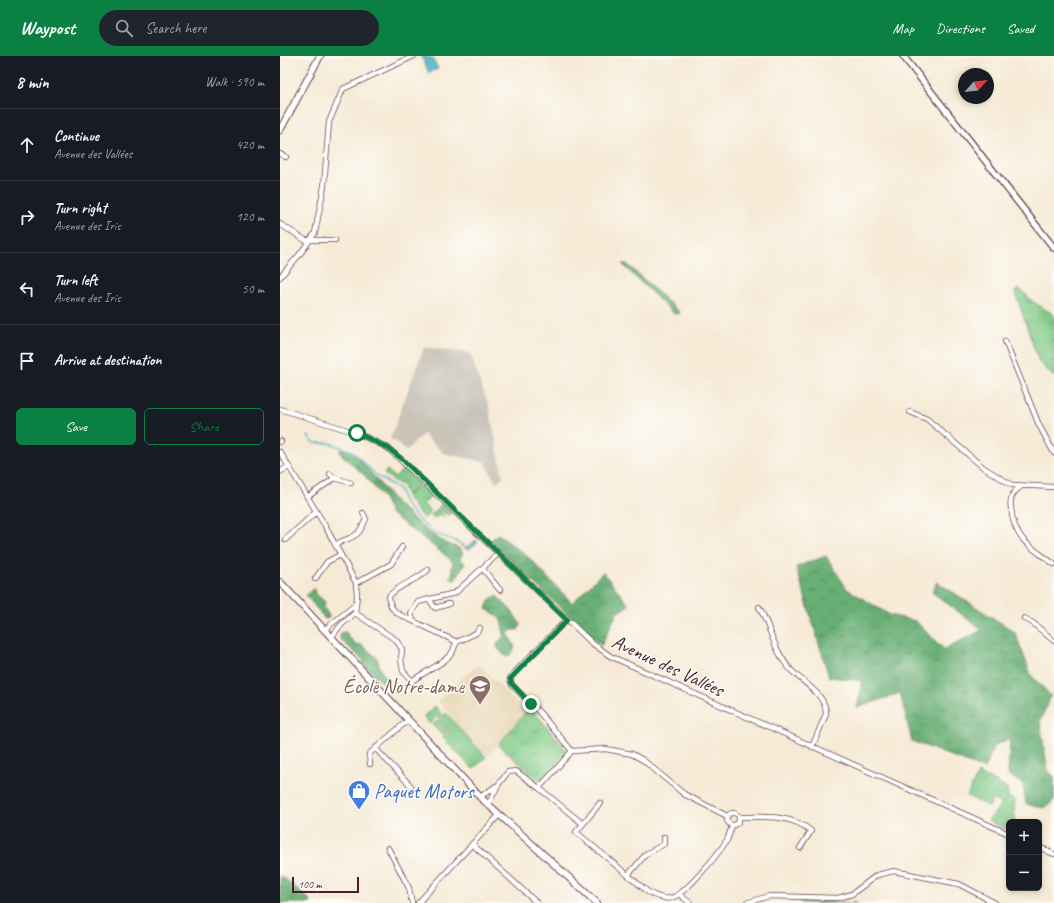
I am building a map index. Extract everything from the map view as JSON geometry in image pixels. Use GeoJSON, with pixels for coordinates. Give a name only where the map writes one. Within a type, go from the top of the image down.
{"type":"FeatureCollection","features":[{"type":"Feature","properties":{"kind":"main road"},"geometry":{"type":"LineString","coordinates":[[280,130],[320,56]]}},
{"type":"Feature","properties":{"kind":"main road"},"geometry":{"type":"LineString","coordinates":[[280,582],[480,797],[597,903]]}},
{"type":"Feature","properties":{"kind":"street"},"geometry":{"type":"LineString","coordinates":[[280,277],[315,233],[320,214],[329,122],[343,89],[414,56]]}},
{"type":"Feature","properties":{"kind":"street"},"geometry":{"type":"LineString","coordinates":[[903,56],[1054,248]]}},
{"type":"Feature","properties":{"kind":"street"},"geometry":{"type":"LineString","coordinates":[[280,154],[286,157]]}},
{"type":"Feature","properties":{"kind":"street"},"geometry":{"type":"LineString","coordinates":[[280,224],[300,238],[310,240],[335,240]]}},
{"type":"Feature","properties":{"kind":"street"},"geometry":{"type":"LineString","coordinates":[[1005,341],[1039,425],[1054,453]]}},
{"type":"Feature","properties":{"kind":"street","name":"Avenue des Vallées"},"geometry":{"type":"LineString","coordinates":[[280,409],[357,433],[388,448],[567,620],[592,643],[610,656],[1006,833]]}},
{"type":"Feature","properties":{"kind":"street"},"geometry":{"type":"LineString","coordinates":[[910,412],[927,419],[984,468],[1012,485],[1054,487]]}},
{"type":"Feature","properties":{"kind":"street"},"geometry":{"type":"LineString","coordinates":[[280,452],[356,583],[357,595],[355,613],[340,626],[331,638]]}},
{"type":"Feature","properties":{"kind":"street"},"geometry":{"type":"LineString","coordinates":[[280,472],[288,467]]}},
{"type":"Feature","properties":{"kind":"street"},"geometry":{"type":"LineString","coordinates":[[330,474],[335,478],[350,484]]}},
{"type":"Feature","properties":{"kind":"street"},"geometry":{"type":"LineString","coordinates":[[307,497],[335,478]]}},
{"type":"Feature","properties":{"kind":"street"},"geometry":{"type":"LineString","coordinates":[[1022,486],[1016,489],[1011,497],[1012,523],[1021,538],[1054,564]]}},
{"type":"Feature","properties":{"kind":"street"},"geometry":{"type":"LineString","coordinates":[[285,540],[316,512]]}},
{"type":"Feature","properties":{"kind":"street"},"geometry":{"type":"LineString","coordinates":[[335,545],[354,538],[360,532],[366,519],[363,513]]}},
{"type":"Feature","properties":{"kind":"street"},"geometry":{"type":"LineString","coordinates":[[356,583],[391,564],[402,547]]}},
{"type":"Feature","properties":{"kind":"street"},"geometry":{"type":"LineString","coordinates":[[413,621],[411,613],[413,606],[418,602],[455,593],[499,553]]}},
{"type":"Feature","properties":{"kind":"street"},"geometry":{"type":"LineString","coordinates":[[315,579],[327,562],[340,555]]}},
{"type":"Feature","properties":{"kind":"street"},"geometry":{"type":"LineString","coordinates":[[483,569],[500,590]]}},
{"type":"Feature","properties":{"kind":"street"},"geometry":{"type":"LineString","coordinates":[[428,570],[395,590],[389,596],[389,604],[393,611],[456,642]]}},
{"type":"Feature","properties":{"kind":"street"},"geometry":{"type":"LineString","coordinates":[[429,599],[435,608],[449,604]]}},
{"type":"Feature","properties":{"kind":"street"},"geometry":{"type":"LineString","coordinates":[[324,630],[355,605]]}},
{"type":"Feature","properties":{"kind":"street"},"geometry":{"type":"LineString","coordinates":[[759,607],[783,661],[823,700],[826,714],[812,747]]}},
{"type":"Feature","properties":{"kind":"street"},"geometry":{"type":"LineString","coordinates":[[355,613],[396,640],[402,649],[401,660],[403,671],[412,681],[423,672],[444,660],[453,652],[456,642],[476,633],[480,628]]}},
{"type":"Feature","properties":{"kind":"street"},"geometry":{"type":"LineString","coordinates":[[1024,618],[1037,626],[1054,641]]}},
{"type":"Feature","properties":{"kind":"street"},"geometry":{"type":"LineString","coordinates":[[567,620],[510,679],[512,684],[539,712],[572,751]]}},
{"type":"Feature","properties":{"kind":"street"},"geometry":{"type":"LineString","coordinates":[[370,764],[368,759],[369,754],[407,720]]}},
{"type":"Feature","properties":{"kind":"street"},"geometry":{"type":"LineString","coordinates":[[375,748],[411,786]]}},
{"type":"Feature","properties":{"kind":"street"},"geometry":{"type":"LineString","coordinates":[[539,788],[572,751],[606,749],[632,754],[643,760],[684,794],[727,816]]}},
{"type":"Feature","properties":{"kind":"street"},"geometry":{"type":"LineString","coordinates":[[488,805],[498,785],[508,772],[516,771],[582,824]]}},
{"type":"Feature","properties":{"kind":"street"},"geometry":{"type":"LineString","coordinates":[[480,797],[498,785]]}},
{"type":"Feature","properties":{"kind":"street"},"geometry":{"type":"LineString","coordinates":[[600,803],[576,832],[656,897],[670,899],[680,895],[726,841],[732,826],[737,824],[738,817]]}},
{"type":"Feature","properties":{"kind":"street"},"geometry":{"type":"LineString","coordinates":[[727,816],[733,813],[738,817],[777,816],[805,826],[811,832],[800,848]]}},
{"type":"Feature","properties":{"kind":"street"},"geometry":{"type":"LineString","coordinates":[[418,903],[499,815]]}},
{"type":"Feature","properties":{"kind":"street"},"geometry":{"type":"LineString","coordinates":[[727,816],[727,822],[732,826]]}},
{"type":"Feature","properties":{"kind":"street"},"geometry":{"type":"LineString","coordinates":[[628,875],[646,854],[664,844],[664,837]]}},
{"type":"Feature","properties":{"kind":"street"},"geometry":{"type":"LineString","coordinates":[[472,844],[537,903]]}},
{"type":"Feature","properties":{"kind":"street"},"geometry":{"type":"LineString","coordinates":[[388,848],[409,888],[412,903]]}},
{"type":"Feature","properties":{"kind":"street"},"geometry":{"type":"LineString","coordinates":[[1042,848],[1054,854]]}},
{"type":"Feature","properties":{"kind":"street"},"geometry":{"type":"LineString","coordinates":[[746,903],[769,896],[838,898],[852,894],[877,875],[890,871],[959,884],[995,903]]}},
{"type":"Feature","properties":{"kind":"street"},"geometry":{"type":"LineString","coordinates":[[680,895],[690,903]]}},
{"type":"Feature","properties":{"kind":"shaded area"},"geometry":{"type":"Polygon","coordinates":[[[424,347],[470,353],[489,407],[503,477],[496,483],[485,462],[443,453],[423,434],[406,451],[395,441],[390,439],[424,347]]]}},
{"type":"Feature","properties":{"kind":"shaded area","name":"École Notre-dame"},"geometry":{"type":"Polygon","coordinates":[[[478,664],[526,712],[518,724],[487,756],[437,701],[478,664]]]}},
{"type":"Feature","properties":{"kind":"green space"},"geometry":{"type":"Polygon","coordinates":[[[622,264],[627,264],[680,313],[674,314],[622,264]]]}},
{"type":"Feature","properties":{"kind":"green space"},"geometry":{"type":"Polygon","coordinates":[[[1019,288],[1032,301],[1054,315],[1054,377],[1039,362],[1015,292],[1019,288]]]}},
{"type":"Feature","properties":{"kind":"green space"},"geometry":{"type":"Polygon","coordinates":[[[347,449],[360,460],[397,504],[426,530],[445,543],[459,548],[463,553],[460,558],[465,563],[455,580],[450,578],[453,571],[451,568],[453,563],[449,558],[390,513],[385,500],[365,476],[341,454],[340,450],[347,449]]]}},
{"type":"Feature","properties":{"kind":"green space"},"geometry":{"type":"Polygon","coordinates":[[[402,466],[418,484],[407,496],[403,486],[384,474],[387,470],[395,477],[403,470],[400,467],[402,466]]]}},
{"type":"Feature","properties":{"kind":"green space"},"geometry":{"type":"Polygon","coordinates":[[[419,485],[434,498],[431,497],[423,504],[431,512],[425,518],[421,516],[407,497],[419,485]]]}},
{"type":"Feature","properties":{"kind":"green space"},"geometry":{"type":"Polygon","coordinates":[[[442,504],[451,513],[450,515],[444,513],[438,508],[442,504]]]}},
{"type":"Feature","properties":{"kind":"green space"},"geometry":{"type":"Polygon","coordinates":[[[437,509],[442,514],[433,519],[431,515],[437,509]]]}},
{"type":"Feature","properties":{"kind":"green space"},"geometry":{"type":"Polygon","coordinates":[[[498,534],[528,557],[572,603],[603,572],[629,605],[617,613],[601,646],[490,541],[498,534]]]}},
{"type":"Feature","properties":{"kind":"green space"},"geometry":{"type":"Polygon","coordinates":[[[826,556],[847,589],[890,615],[916,621],[944,649],[982,630],[932,592],[937,582],[1015,632],[1031,675],[1051,696],[1040,721],[1048,772],[1054,776],[1054,800],[1045,808],[1026,804],[1023,784],[1008,775],[1010,739],[995,745],[984,769],[912,741],[900,693],[857,708],[863,681],[829,677],[796,567],[826,556]]]}},
{"type":"Feature","properties":{"kind":"green space"},"geometry":{"type":"Polygon","coordinates":[[[314,588],[316,594],[325,602],[324,607],[329,618],[325,619],[306,595],[314,588]]]}},
{"type":"Feature","properties":{"kind":"green space"},"geometry":{"type":"Polygon","coordinates":[[[497,596],[510,609],[521,625],[518,630],[511,630],[508,634],[515,647],[512,653],[507,656],[505,656],[498,649],[497,644],[504,636],[502,623],[498,616],[486,609],[490,599],[497,596]]]}},
{"type":"Feature","properties":{"kind":"green space"},"geometry":{"type":"Polygon","coordinates":[[[342,632],[346,632],[357,645],[361,644],[377,658],[381,671],[387,677],[383,683],[363,664],[363,660],[340,639],[340,634],[342,632]]]}},
{"type":"Feature","properties":{"kind":"green space"},"geometry":{"type":"Polygon","coordinates":[[[435,706],[441,713],[430,724],[423,717],[435,706]]]}},
{"type":"Feature","properties":{"kind":"green space"},"geometry":{"type":"Polygon","coordinates":[[[532,709],[567,751],[540,781],[498,745],[526,712],[532,709]]]}},
{"type":"Feature","properties":{"kind":"green space"},"geometry":{"type":"Polygon","coordinates":[[[446,713],[486,757],[473,769],[443,738],[450,731],[438,718],[446,713]]]}},
{"type":"Feature","properties":{"kind":"green space"},"geometry":{"type":"Polygon","coordinates":[[[438,720],[448,731],[443,736],[432,725],[438,720]]]}},
{"type":"Feature","properties":{"kind":"green space"},"geometry":{"type":"Polygon","coordinates":[[[978,773],[1007,788],[1008,797],[1015,800],[1014,810],[1016,819],[1006,819],[1006,829],[988,821],[1002,804],[992,799],[989,807],[967,796],[978,773]]]}},
{"type":"Feature","properties":{"kind":"green space"},"geometry":{"type":"Polygon","coordinates":[[[282,876],[310,900],[311,903],[280,903],[280,878],[282,876]]]}},
{"type":"Feature","properties":{"kind":"green space"},"geometry":{"type":"Polygon","coordinates":[[[798,899],[857,903],[801,903],[798,899]]]}},
{"type":"Feature","properties":{"kind":"water"},"geometry":{"type":"Polygon","coordinates":[[[421,56],[433,58],[438,69],[429,73],[421,56]]]}},
{"type":"Feature","properties":{"kind":"water"},"geometry":{"type":"Polygon","coordinates":[[[476,540],[478,542],[470,549],[466,549],[455,541],[466,547],[476,540]]]}},
{"type":"Feature","properties":{"kind":"waterway"},"geometry":{"type":"LineString","coordinates":[[308,436],[314,443],[329,443],[352,451],[378,477]]}},
{"type":"Feature","properties":{"kind":"waterway"},"geometry":{"type":"LineString","coordinates":[[380,478],[398,488],[402,499],[420,521],[432,530],[455,541]]}},
{"type":"Feature","properties":{"kind":"place","name":"École Notre-dame"},"geometry":{"type":"Point","coordinates":[480,706]}},
{"type":"Feature","properties":{"kind":"place","name":"Paquet Motors"},"geometry":{"type":"Point","coordinates":[359,810]}},
{"type":"Feature","properties":{"kind":"route"},"geometry":{"type":"LineString","coordinates":[[357,433],[388,448],[403,460],[567,620],[512,675],[510,679],[512,684],[531,704]]}}]}
